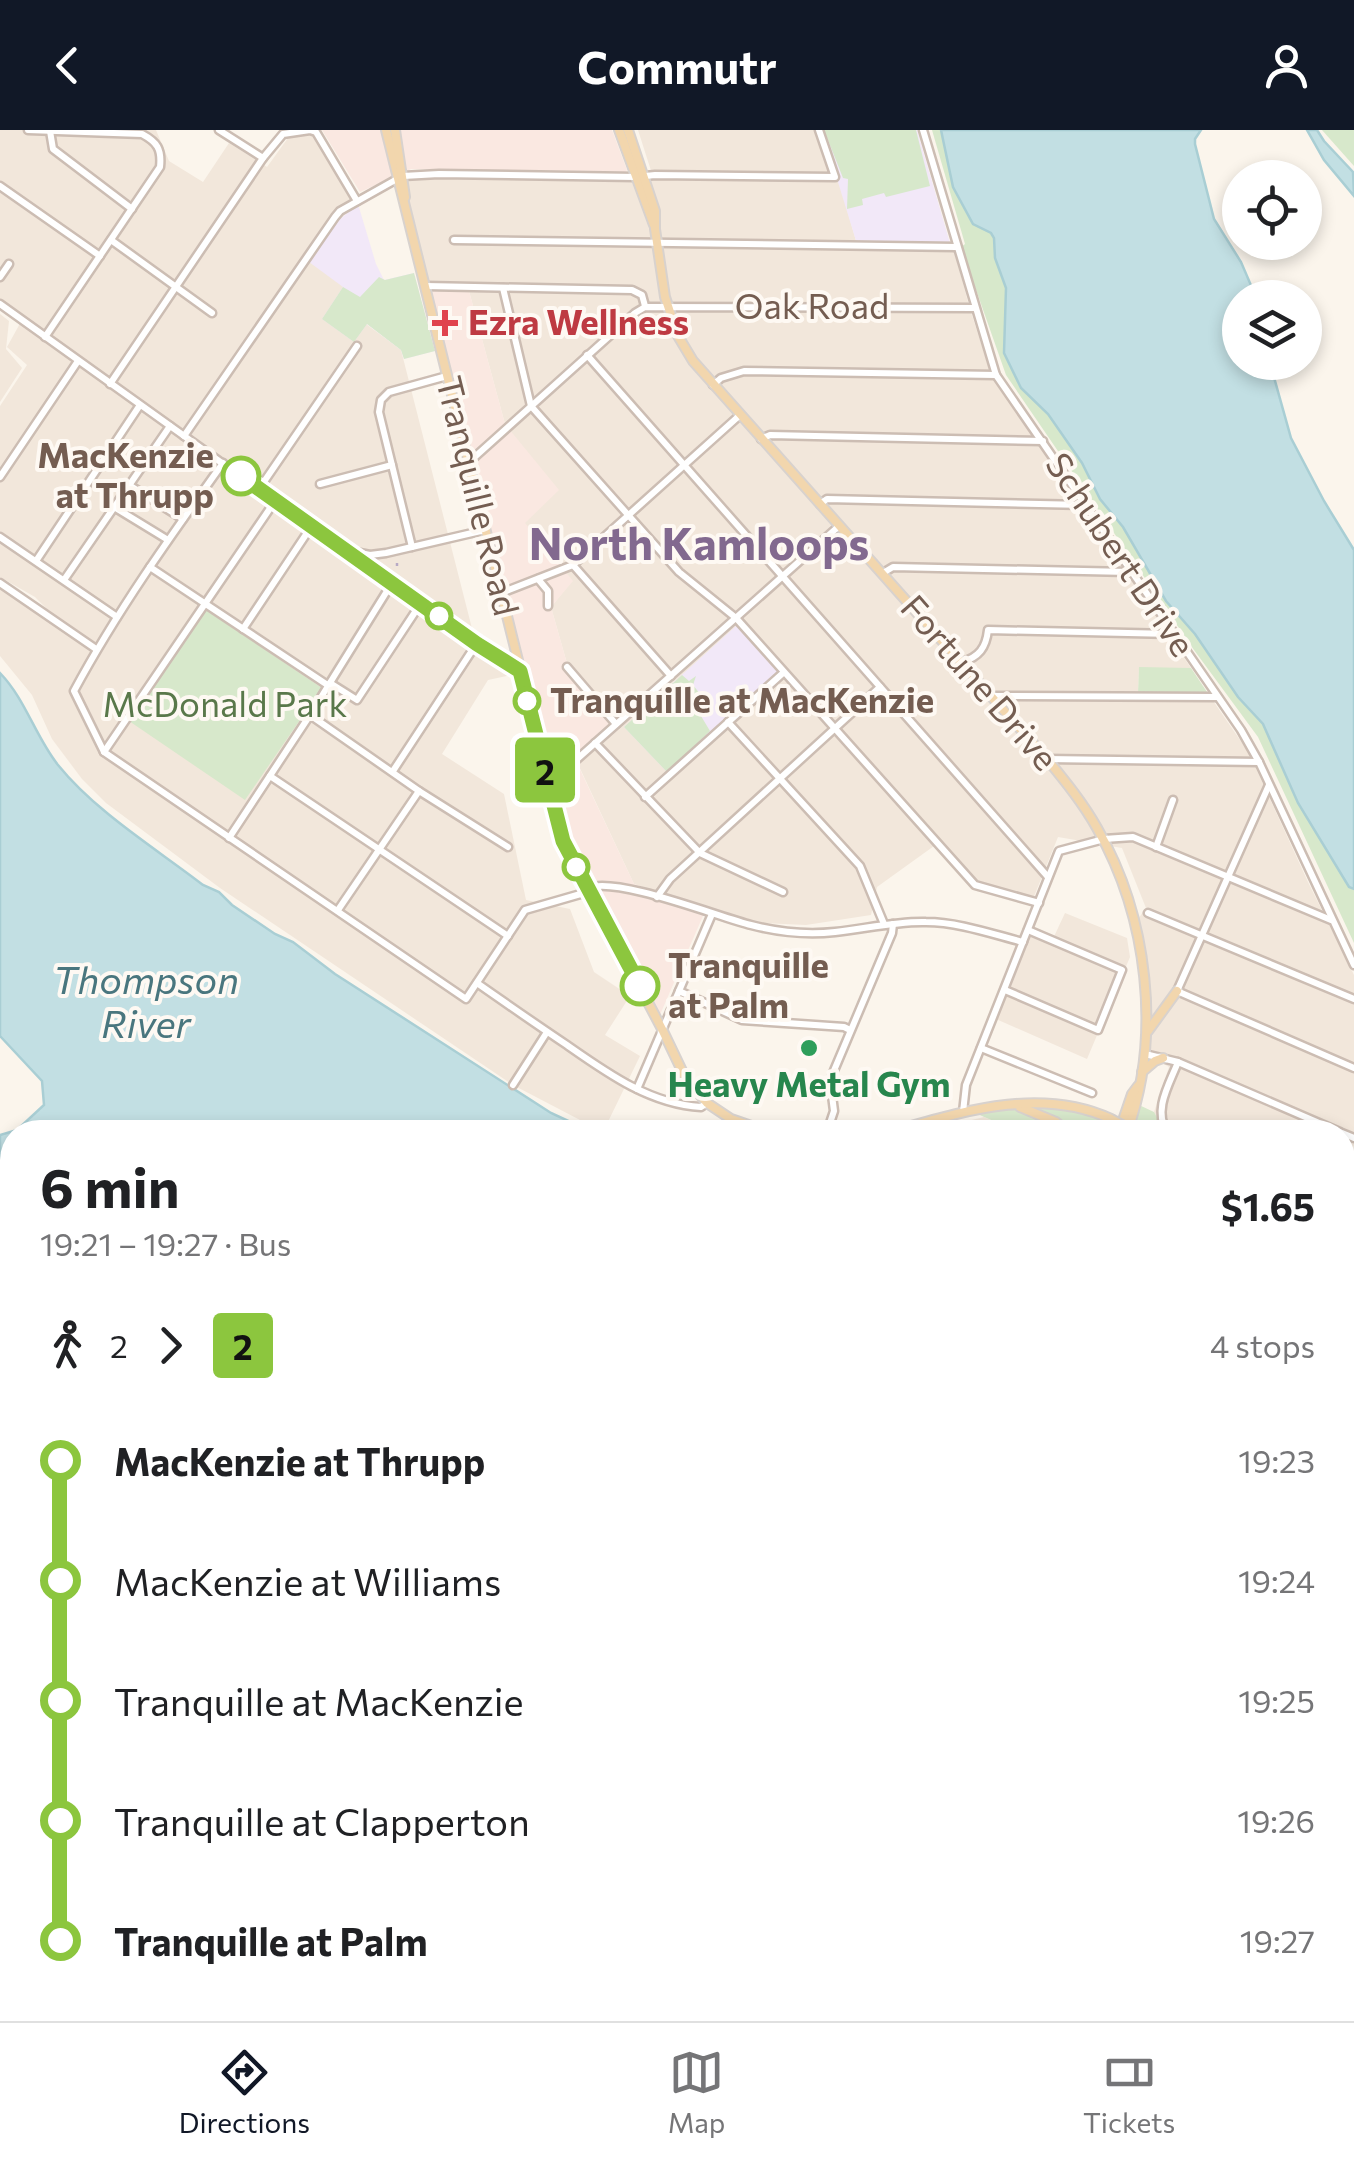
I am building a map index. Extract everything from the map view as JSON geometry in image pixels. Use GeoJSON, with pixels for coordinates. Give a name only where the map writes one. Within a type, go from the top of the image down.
{"type":"FeatureCollection","features":[{"type":"Feature","properties":{"kind":"main road","name":"Tranquille Road"},"geometry":{"type":"LineString","coordinates":[[386,130],[400,177]]}},
{"type":"Feature","properties":{"kind":"main road","name":"Tranquille Road"},"geometry":{"type":"LineString","coordinates":[[394,130],[405,201],[563,841],[685,1077],[707,1103],[736,1120]]}},
{"type":"Feature","properties":{"kind":"main road","name":"Fortune Drive"},"geometry":{"type":"LineString","coordinates":[[619,130],[655,211],[667,305],[685,349],[1048,759],[1080,799],[1104,839],[1134,922],[1144,982],[1145,1054],[1126,1120]]}},
{"type":"Feature","properties":{"kind":"main road","name":"Fortune Drive"},"geometry":{"type":"LineString","coordinates":[[628,130],[640,177]]}},
{"type":"Feature","properties":{"kind":"main road"},"geometry":{"type":"LineString","coordinates":[[1146,1035],[1176,991]]}},
{"type":"Feature","properties":{"kind":"main road"},"geometry":{"type":"LineString","coordinates":[[1141,1077],[1163,1058]]}},
{"type":"Feature","properties":{"kind":"main road"},"geometry":{"type":"LineString","coordinates":[[937,1120],[963,1112],[1042,1103],[1069,1106],[1113,1120]]}},
{"type":"Feature","properties":{"kind":"main road"},"geometry":{"type":"LineString","coordinates":[[1011,1105],[1050,1120]]}},
{"type":"Feature","properties":{"kind":"street"},"geometry":{"type":"LineString","coordinates":[[28,130],[142,134],[153,139],[162,155],[160,167],[45,337]]}},
{"type":"Feature","properties":{"kind":"street"},"geometry":{"type":"LineString","coordinates":[[219,130],[263,158]]}},
{"type":"Feature","properties":{"kind":"street"},"geometry":{"type":"LineString","coordinates":[[184,436],[334,217],[400,177],[834,176],[819,130]]}},
{"type":"Feature","properties":{"kind":"street","name":"Schubert Drive"},"geometry":{"type":"LineString","coordinates":[[923,130],[996,374],[1241,730],[1354,966]]}},
{"type":"Feature","properties":{"kind":"street"},"geometry":{"type":"LineString","coordinates":[[50,131],[53,149],[132,208]]}},
{"type":"Feature","properties":{"kind":"street"},"geometry":{"type":"LineString","coordinates":[[110,384],[282,134],[316,132],[357,201]]}},
{"type":"Feature","properties":{"kind":"street"},"geometry":{"type":"LineString","coordinates":[[0,186],[100,256]]}},
{"type":"Feature","properties":{"kind":"street"},"geometry":{"type":"LineString","coordinates":[[111,240],[212,313]]}},
{"type":"Feature","properties":{"kind":"street"},"geometry":{"type":"LineString","coordinates":[[454,240],[956,246]]}},
{"type":"Feature","properties":{"kind":"street"},"geometry":{"type":"LineString","coordinates":[[0,277],[10,264]]}},
{"type":"Feature","properties":{"kind":"street"},"geometry":{"type":"LineString","coordinates":[[426,286],[632,290],[642,295],[645,306],[468,462]]}},
{"type":"Feature","properties":{"kind":"street"},"geometry":{"type":"LineString","coordinates":[[503,288],[531,406],[679,572],[736,618],[975,885],[1039,903]]}},
{"type":"Feature","properties":{"kind":"street"},"geometry":{"type":"LineString","coordinates":[[0,304],[339,547],[520,671]]}},
{"type":"Feature","properties":{"kind":"street","name":"Oak Road"},"geometry":{"type":"LineString","coordinates":[[645,306],[974,308]]}},
{"type":"Feature","properties":{"kind":"street"},"geometry":{"type":"LineString","coordinates":[[259,490],[358,346]]}},
{"type":"Feature","properties":{"kind":"street"},"geometry":{"type":"LineString","coordinates":[[587,356],[1048,877]]}},
{"type":"Feature","properties":{"kind":"street"},"geometry":{"type":"LineString","coordinates":[[0,477],[78,361]]}},
{"type":"Feature","properties":{"kind":"street"},"geometry":{"type":"LineString","coordinates":[[713,385],[721,378],[744,371],[996,374]]}},
{"type":"Feature","properties":{"kind":"street"},"geometry":{"type":"LineString","coordinates":[[412,547],[379,412],[381,400],[389,392],[447,376]]}},
{"type":"Feature","properties":{"kind":"street"},"geometry":{"type":"LineString","coordinates":[[36,561],[140,405]]}},
{"type":"Feature","properties":{"kind":"street"},"geometry":{"type":"LineString","coordinates":[[501,593],[573,565],[740,415]]}},
{"type":"Feature","properties":{"kind":"street"},"geometry":{"type":"LineString","coordinates":[[64,580],[170,426]]}},
{"type":"Feature","properties":{"kind":"street"},"geometry":{"type":"LineString","coordinates":[[761,439],[770,434],[1043,442]]}},
{"type":"Feature","properties":{"kind":"street"},"geometry":{"type":"LineString","coordinates":[[223,463],[150,566],[74,690],[104,752],[466,999],[525,910],[597,885],[657,896],[754,926],[809,934],[934,922],[1023,942]]}},
{"type":"Feature","properties":{"kind":"street"},"geometry":{"type":"LineString","coordinates":[[320,484],[392,465]]}},
{"type":"Feature","properties":{"kind":"street"},"geometry":{"type":"LineString","coordinates":[[129,485],[183,519]]}},
{"type":"Feature","properties":{"kind":"street"},"geometry":{"type":"LineString","coordinates":[[820,504],[827,499],[1086,506]]}},
{"type":"Feature","properties":{"kind":"street"},"geometry":{"type":"LineString","coordinates":[[104,752],[275,501]]}},
{"type":"Feature","properties":{"kind":"street"},"geometry":{"type":"LineString","coordinates":[[114,507],[168,540]]}},
{"type":"Feature","properties":{"kind":"street"},"geometry":{"type":"LineString","coordinates":[[547,780],[557,777],[839,526]]}},
{"type":"Feature","properties":{"kind":"street"},"geometry":{"type":"LineString","coordinates":[[243,629],[311,527]]}},
{"type":"Feature","properties":{"kind":"street"},"geometry":{"type":"LineString","coordinates":[[339,547],[358,554],[386,553],[485,530]]}},
{"type":"Feature","properties":{"kind":"street"},"geometry":{"type":"LineString","coordinates":[[0,537],[117,618]]}},
{"type":"Feature","properties":{"kind":"street"},"geometry":{"type":"LineString","coordinates":[[381,575],[380,563],[386,553]]}},
{"type":"Feature","properties":{"kind":"street"},"geometry":{"type":"LineString","coordinates":[[573,565],[671,676]]}},
{"type":"Feature","properties":{"kind":"street"},"geometry":{"type":"LineString","coordinates":[[150,566],[357,700],[421,604]]}},
{"type":"Feature","properties":{"kind":"street"},"geometry":{"type":"LineString","coordinates":[[882,573],[893,567],[1130,572]]}},
{"type":"Feature","properties":{"kind":"street"},"geometry":{"type":"LineString","coordinates":[[538,579],[548,591],[548,606]]}},
{"type":"Feature","properties":{"kind":"street"},"geometry":{"type":"LineString","coordinates":[[0,583],[96,649]]}},
{"type":"Feature","properties":{"kind":"street"},"geometry":{"type":"LineString","coordinates":[[229,838],[392,583]]}},
{"type":"Feature","properties":{"kind":"street"},"geometry":{"type":"LineString","coordinates":[[962,662],[981,653],[987,644],[988,630],[1174,634]]}},
{"type":"Feature","properties":{"kind":"street"},"geometry":{"type":"LineString","coordinates":[[393,771],[477,644]]}},
{"type":"Feature","properties":{"kind":"street"},"geometry":{"type":"LineString","coordinates":[[567,667],[616,724]]}},
{"type":"Feature","properties":{"kind":"street"},"geometry":{"type":"LineString","coordinates":[[645,797],[783,673]]}},
{"type":"Feature","properties":{"kind":"street"},"geometry":{"type":"LineString","coordinates":[[657,896],[670,879],[880,687]]}},
{"type":"Feature","properties":{"kind":"street"},"geometry":{"type":"LineString","coordinates":[[991,696],[1217,696]]}},
{"type":"Feature","properties":{"kind":"street"},"geometry":{"type":"LineString","coordinates":[[310,715],[508,846]]}},
{"type":"Feature","properties":{"kind":"street"},"geometry":{"type":"LineString","coordinates":[[728,722],[860,866],[892,933],[830,1080],[834,1112],[831,1120]]}},
{"type":"Feature","properties":{"kind":"street"},"geometry":{"type":"LineString","coordinates":[[595,743],[700,853],[783,892]]}},
{"type":"Feature","properties":{"kind":"street"},"geometry":{"type":"LineString","coordinates":[[1048,759],[1259,762]]}},
{"type":"Feature","properties":{"kind":"street"},"geometry":{"type":"LineString","coordinates":[[270,776],[508,936]]}},
{"type":"Feature","properties":{"kind":"street"},"geometry":{"type":"LineString","coordinates":[[1269,784],[1176,991],[1354,1068]]}},
{"type":"Feature","properties":{"kind":"street"},"geometry":{"type":"LineString","coordinates":[[338,910],[420,790]]}},
{"type":"Feature","properties":{"kind":"street"},"geometry":{"type":"LineString","coordinates":[[1156,847],[1173,800]]}},
{"type":"Feature","properties":{"kind":"street"},"geometry":{"type":"LineString","coordinates":[[963,1112],[966,1086],[1059,851],[1104,839],[1133,837],[1331,920]]}},
{"type":"Feature","properties":{"kind":"street"},"geometry":{"type":"LineString","coordinates":[[1148,913],[1354,999]]}},
{"type":"Feature","properties":{"kind":"street"},"geometry":{"type":"LineString","coordinates":[[637,1089],[712,914]]}},
{"type":"Feature","properties":{"kind":"street"},"geometry":{"type":"LineString","coordinates":[[1004,990],[1098,1030],[1122,970],[1028,930]]}},
{"type":"Feature","properties":{"kind":"street"},"geometry":{"type":"LineString","coordinates":[[477,982],[616,1078],[688,1106],[701,1107],[707,1103]]}},
{"type":"Feature","properties":{"kind":"street"},"geometry":{"type":"LineString","coordinates":[[679,990],[742,1020],[850,1030]]}},
{"type":"Feature","properties":{"kind":"street"},"geometry":{"type":"LineString","coordinates":[[513,1085],[547,1032]]}},
{"type":"Feature","properties":{"kind":"street"},"geometry":{"type":"LineString","coordinates":[[981,1048],[1092,1092]]}},
{"type":"Feature","properties":{"kind":"street"},"geometry":{"type":"LineString","coordinates":[[1145,1054],[1178,1062],[1312,1120]]}},
{"type":"Feature","properties":{"kind":"street"},"geometry":{"type":"LineString","coordinates":[[1161,1120],[1159,1112],[1178,1062]]}},
{"type":"Feature","properties":{"kind":"shaded area"},"geometry":{"type":"Polygon","coordinates":[[[0,130],[156,130],[169,161],[203,182],[229,143],[267,167],[288,138],[315,134],[355,205],[339,220],[343,287],[366,324],[401,350],[477,648],[509,669],[511,675],[488,680],[442,754],[504,794],[526,900],[570,909],[594,972],[630,996],[605,1035],[640,1056],[609,1120],[580,1120],[513,1085],[220,888],[106,803],[52,739],[32,695],[0,656],[0,589],[45,619],[50,612],[35,597],[0,577],[0,406],[27,365],[7,347],[23,318],[0,304],[0,130]],[[206,610],[129,721],[233,629],[206,610]]]}},
{"type":"Feature","properties":{"kind":"shaded area"},"geometry":{"type":"Polygon","coordinates":[[[322,130],[612,130],[627,170],[624,174],[411,169],[360,192],[322,130]]]}},
{"type":"Feature","properties":{"kind":"shaded area"},"geometry":{"type":"Polygon","coordinates":[[[638,130],[824,130],[859,251],[954,251],[992,378],[1191,668],[1139,668],[1138,692],[1207,692],[1249,753],[1354,975],[1354,1120],[1158,1120],[1154,1112],[1169,1067],[1149,1055],[1148,987],[1138,919],[1146,908],[1122,848],[1058,837],[1033,899],[979,882],[934,846],[877,887],[871,915],[806,925],[760,923],[634,884],[576,760],[616,724],[566,660],[551,607],[572,581],[524,523],[512,434],[505,424],[469,291],[431,291],[426,286],[400,177],[654,180],[638,130]]]}},
{"type":"Feature","properties":{"kind":"shaded area"},"geometry":{"type":"Polygon","coordinates":[[[822,130],[917,130],[950,243],[857,244],[822,130]]]}},
{"type":"Feature","properties":{"kind":"shaded area"},"geometry":{"type":"Polygon","coordinates":[[[358,204],[384,280],[414,273],[435,351],[404,359],[401,350],[367,324],[354,342],[322,319],[343,287],[309,262],[339,220],[358,204]]]}},
{"type":"Feature","properties":{"kind":"shaded area"},"geometry":{"type":"Polygon","coordinates":[[[426,286],[431,291],[469,291],[505,424],[559,490],[525,523],[573,581],[551,607],[566,660],[616,724],[576,761],[634,884],[706,909],[659,1017],[563,841],[426,286]]]}},
{"type":"Feature","properties":{"kind":"shaded area"},"geometry":{"type":"Polygon","coordinates":[[[0,314],[9,321],[6,349],[22,368],[0,402],[0,314]]]}},
{"type":"Feature","properties":{"kind":"shaded area"},"geometry":{"type":"Polygon","coordinates":[[[736,626],[778,671],[667,772],[624,727],[736,626]]]}},
{"type":"Feature","properties":{"kind":"shaded area"},"geometry":{"type":"Polygon","coordinates":[[[1065,913],[1127,938],[1130,957],[1087,1059],[996,1019],[1028,935],[1051,943],[1065,913]]]}},
{"type":"Feature","properties":{"kind":"green space"},"geometry":{"type":"Polygon","coordinates":[[[824,130],[916,130],[930,186],[862,199],[863,205],[847,209],[848,179],[843,178],[824,130]]]}},
{"type":"Feature","properties":{"kind":"green space"},"geometry":{"type":"Polygon","coordinates":[[[932,130],[941,130],[953,187],[994,238],[995,258],[1006,288],[1004,353],[1021,388],[1048,414],[1082,463],[1100,499],[1123,527],[1166,601],[1263,724],[1298,803],[1354,889],[1354,943],[1258,737],[1006,375],[961,247],[965,244],[932,130]]]}},
{"type":"Feature","properties":{"kind":"green space"},"geometry":{"type":"Polygon","coordinates":[[[1322,130],[1354,130],[1354,166],[1322,130]]]}},
{"type":"Feature","properties":{"kind":"green space"},"geometry":{"type":"Polygon","coordinates":[[[414,273],[435,351],[404,359],[401,350],[367,324],[354,342],[322,319],[343,287],[360,297],[379,277],[385,280],[414,273]]]}},
{"type":"Feature","properties":{"kind":"green space","name":"McDonald Park"},"geometry":{"type":"Polygon","coordinates":[[[206,610],[322,688],[245,800],[129,721],[206,610]]]}},
{"type":"Feature","properties":{"kind":"green space"},"geometry":{"type":"Polygon","coordinates":[[[1139,667],[1191,668],[1207,692],[1138,693],[1139,667]]]}},
{"type":"Feature","properties":{"kind":"green space"},"geometry":{"type":"Polygon","coordinates":[[[682,675],[689,681],[696,676],[693,685],[700,694],[692,701],[710,731],[667,772],[624,727],[682,675]]]}},
{"type":"Feature","properties":{"kind":"green space"},"geometry":{"type":"Polygon","coordinates":[[[1139,1105],[1154,1112],[1158,1120],[1134,1120],[1139,1105]]]}},
{"type":"Feature","properties":{"kind":"green space"},"geometry":{"type":"Polygon","coordinates":[[[1012,1107],[1045,1120],[991,1120],[975,1113],[1012,1107]]]}},
{"type":"Feature","properties":{"kind":"green space"},"geometry":{"type":"Polygon","coordinates":[[[1028,1107],[1052,1108],[1103,1120],[1051,1120],[1028,1107]]]}},
{"type":"Feature","properties":{"kind":"water"},"geometry":{"type":"Polygon","coordinates":[[[941,130],[1201,130],[1195,144],[1214,219],[1222,232],[1222,260],[1240,260],[1249,280],[1222,280],[1222,380],[1275,380],[1291,438],[1354,550],[1354,889],[1349,887],[1298,803],[1263,724],[1166,601],[1123,527],[1100,499],[1082,463],[1048,414],[1021,388],[1004,353],[1006,288],[995,258],[994,238],[973,224],[953,187],[941,130]]]}},
{"type":"Feature","properties":{"kind":"water"},"geometry":{"type":"Polygon","coordinates":[[[1307,130],[1317,130],[1353,172],[1354,196],[1324,160],[1307,130]]]}},
{"type":"Feature","properties":{"kind":"water","name":"Thompson River"},"geometry":{"type":"Polygon","coordinates":[[[0,673],[58,765],[127,829],[335,974],[566,1120],[28,1120],[44,1105],[42,1081],[0,1036],[0,673]]]}},
{"type":"Feature","properties":{"kind":"bus line","name":"2"},"geometry":{"type":"LineString","coordinates":[[241,476],[520,671],[563,841],[640,986]]}},
{"type":"Feature","properties":{"kind":"place","name":"Ezra Wellness"},"geometry":{"type":"Point","coordinates":[445,323]}},
{"type":"Feature","properties":{"kind":"place","name":"MacKenzie at Thrupp"},"geometry":{"type":"Point","coordinates":[241,476]}},
{"type":"Feature","properties":{"kind":"place","name":"Tranquille at MacKenzie"},"geometry":{"type":"Point","coordinates":[527,701]}},
{"type":"Feature","properties":{"kind":"place","name":"Tranquille at Palm"},"geometry":{"type":"Point","coordinates":[640,986]}},
{"type":"Feature","properties":{"kind":"place","name":"Heavy Metal Gym"},"geometry":{"type":"Point","coordinates":[809,1048]}},
{"type":"Feature","properties":{"kind":"district","name":"North Kamloops"},"geometry":{"type":"Point","coordinates":[699,544]}}]}
